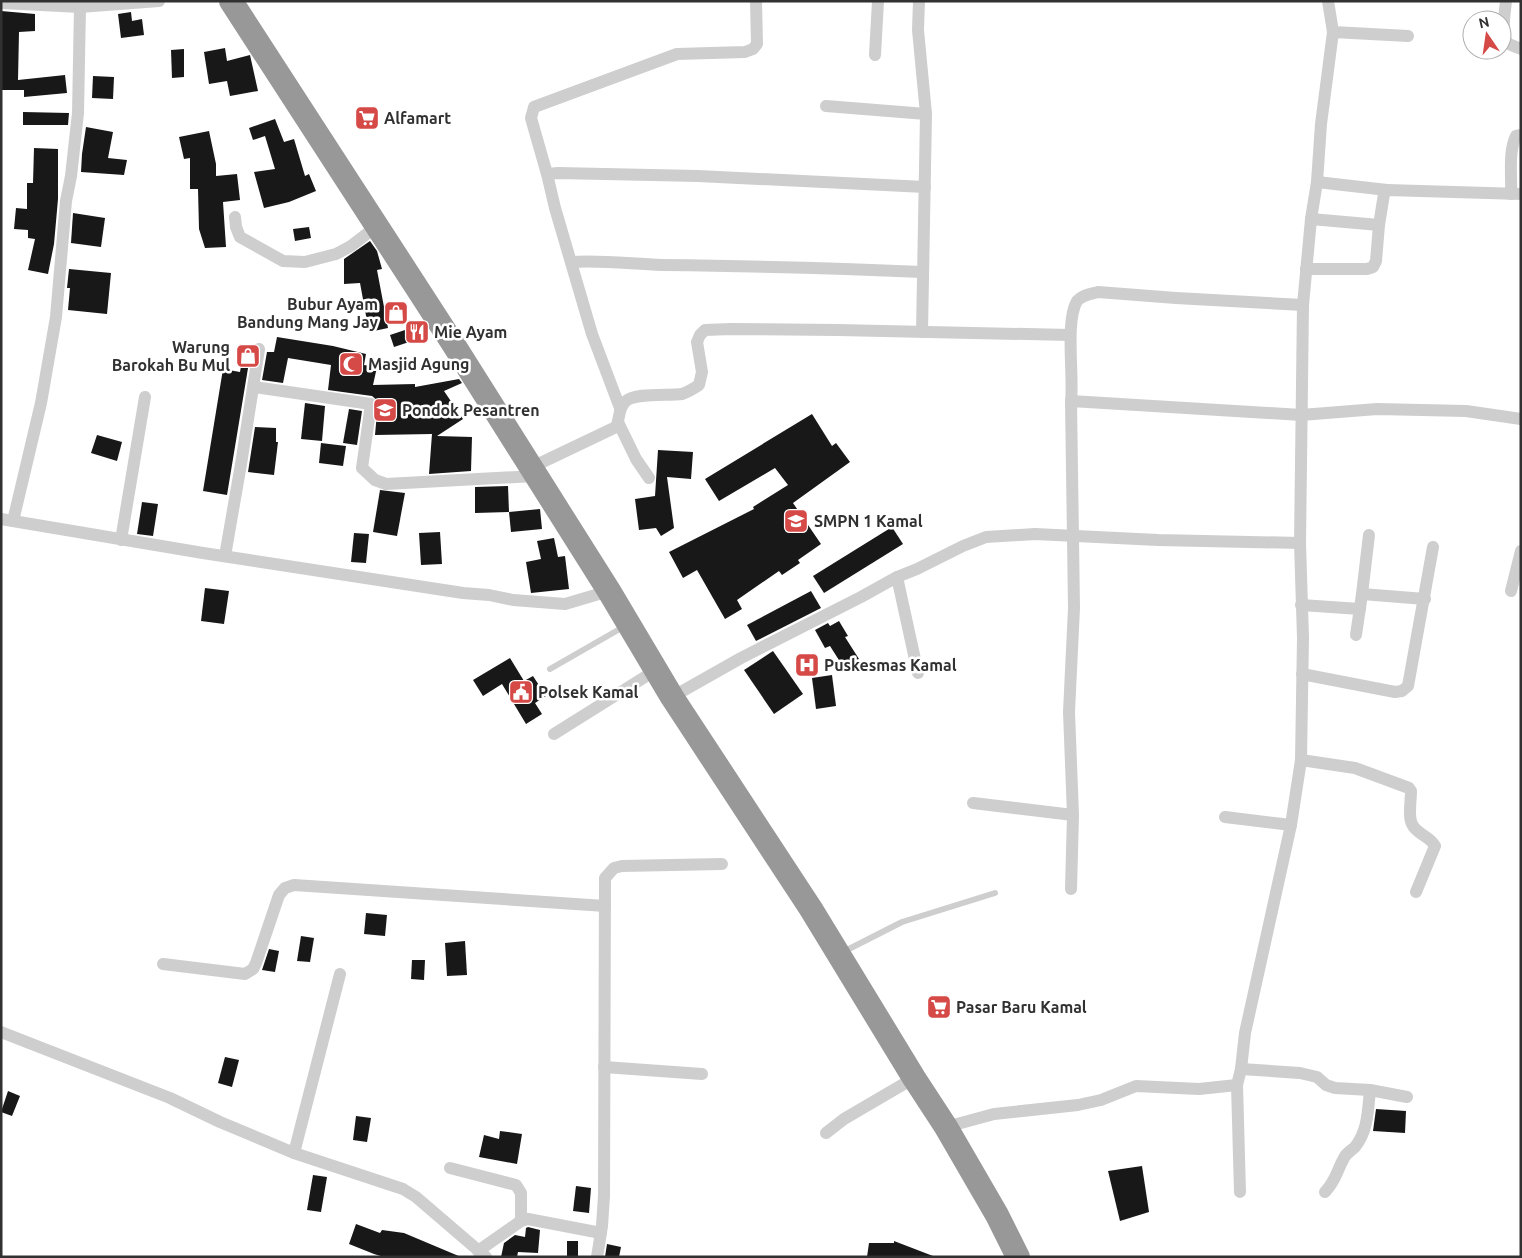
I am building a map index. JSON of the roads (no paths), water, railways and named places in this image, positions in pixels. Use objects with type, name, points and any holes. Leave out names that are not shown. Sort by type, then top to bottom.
[{"type":"highway","points":[[231,1],[340,172],[377,226],[609,591],[672,697],[811,909],[946,1127],[997,1215],[1018,1257]]},
{"type":"street","points":[[1,3],[80,7],[159,1]]},
{"type":"street","points":[[620,408],[592,334],[571,262],[531,118],[534,107],[677,54],[745,52],[753,49],[757,44],[756,1]]},
{"type":"street","points":[[875,55],[878,1]]},
{"type":"street","points":[[919,1],[918,30],[926,114],[922,332]]},
{"type":"street","points":[[1240,1192],[1237,1085],[1252,996],[1290,825],[1301,760],[1302,605],[1300,543],[1303,305],[1311,219],[1317,182],[1321,124],[1333,32],[1328,1]]},
{"type":"street","points":[[1506,1],[1503,33],[1508,44],[1521,49]]},
{"type":"street","points":[[80,7],[78,114],[72,176],[66,201],[56,317],[41,403],[7,520],[121,540],[513,600],[565,604],[609,591]]},
{"type":"street","points":[[1333,32],[1408,36]]},
{"type":"street","points":[[826,106],[926,114]]},
{"type":"street","points":[[1317,182],[1387,190],[1516,194],[1512,154],[1514,140],[1516,136],[1521,135]]},
{"type":"street","points":[[547,174],[698,176],[925,187]]},
{"type":"street","points":[[1306,269],[1368,269],[1373,267],[1376,262],[1378,226],[1384,194],[1387,190]]},
{"type":"street","points":[[235,217],[236,228],[240,237],[283,261],[298,262],[336,254],[351,246],[377,226]]},
{"type":"street","points":[[1311,219],[1378,226]]},
{"type":"street","points":[[571,262],[598,260],[641,264],[792,266],[922,272]]},
{"type":"street","points":[[1071,889],[1070,712],[1074,608],[1071,401],[1073,388],[1070,335],[1077,302],[1085,295],[1098,292],[1303,305]]},
{"type":"street","points":[[254,387],[371,404],[362,468],[375,480],[386,484],[533,472],[616,427],[620,408],[626,400],[641,396],[683,394],[699,385],[702,372],[697,342],[700,334],[705,330],[750,329],[1070,335]]},
{"type":"street","points":[[225,556],[259,349]]},
{"type":"street","points":[[121,540],[145,397]]},
{"type":"street","points":[[1071,401],[1301,415],[1377,409],[1466,411],[1521,419]]},
{"type":"street","points":[[618,422],[636,459],[649,478]]},
{"type":"street","points":[[672,697],[741,658],[897,577],[986,537],[1035,534],[1158,540],[1300,543]]},
{"type":"street","points":[[1356,635],[1369,535]]},
{"type":"street","points":[[1302,674],[1395,692],[1408,686],[1433,548]]},
{"type":"street","points":[[1511,591],[1521,551]]},
{"type":"street","points":[[897,577],[918,673]]},
{"type":"street","points":[[1362,594],[1424,599]]},
{"type":"street","points":[[1302,605],[1360,609]]},
{"type":"street","points":[[554,734],[656,670]]},
{"type":"street","points":[[1301,760],[1356,768],[1409,788],[1411,791],[1410,821],[1413,827],[1432,841],[1435,846],[1416,892]]},
{"type":"street","points":[[973,803],[1072,815]]},
{"type":"street","points":[[1225,817],[1290,825]]},
{"type":"street","points":[[597,1257],[604,1196],[605,878],[614,868],[622,866],[722,864]]},
{"type":"street","points":[[164,964],[246,974],[253,969],[256,963],[279,895],[285,888],[294,886],[605,906]]},
{"type":"street","points":[[294,1153],[340,974]]},
{"type":"street","points":[[1,1032],[170,1098],[220,1122],[294,1153],[403,1189],[416,1197],[482,1254],[521,1221],[528,1218],[600,1233]]},
{"type":"street","points":[[604,1067],[702,1074]]},
{"type":"street","points":[[1241,1069],[1300,1073],[1317,1077],[1326,1085],[1336,1088],[1370,1090],[1407,1097]]},
{"type":"street","points":[[826,1133],[844,1119],[914,1078]]},
{"type":"street","points":[[946,1127],[994,1114],[1086,1103],[1116,1095],[1136,1086],[1199,1089],[1237,1085]]},
{"type":"street","points":[[1325,1192],[1334,1182],[1345,1155],[1354,1147],[1363,1132],[1368,1113],[1370,1090]]},
{"type":"street","points":[[450,1168],[516,1185],[521,1193],[521,1221]]},
{"type":"lane","points":[[550,669],[628,624]]},
{"type":"lane","points":[[838,954],[902,922],[994,894]]},
{"type":"place","name":"Alfamart","points":[[367,118]]},
{"type":"place","name":"Bubur Ayam Bandung Mang Jay","points":[[396,313]]},
{"type":"place","name":"Mie Ayam","points":[[417,332]]},
{"type":"place","name":"Warung Barokah Bu Mul","points":[[248,356]]},
{"type":"place","name":"Masjid Agung","points":[[351,364]]},
{"type":"place","name":"Pondok Pesantren","points":[[385,410]]},
{"type":"place","name":"SMPN 1 Kamal","points":[[796,521]]},
{"type":"place","name":"Puskesmas Kamal","points":[[807,665]]},
{"type":"place","name":"Polsek Kamal","points":[[521,692]]},
{"type":"place","name":"Pasar Baru Kamal","points":[[939,1007]]}]
